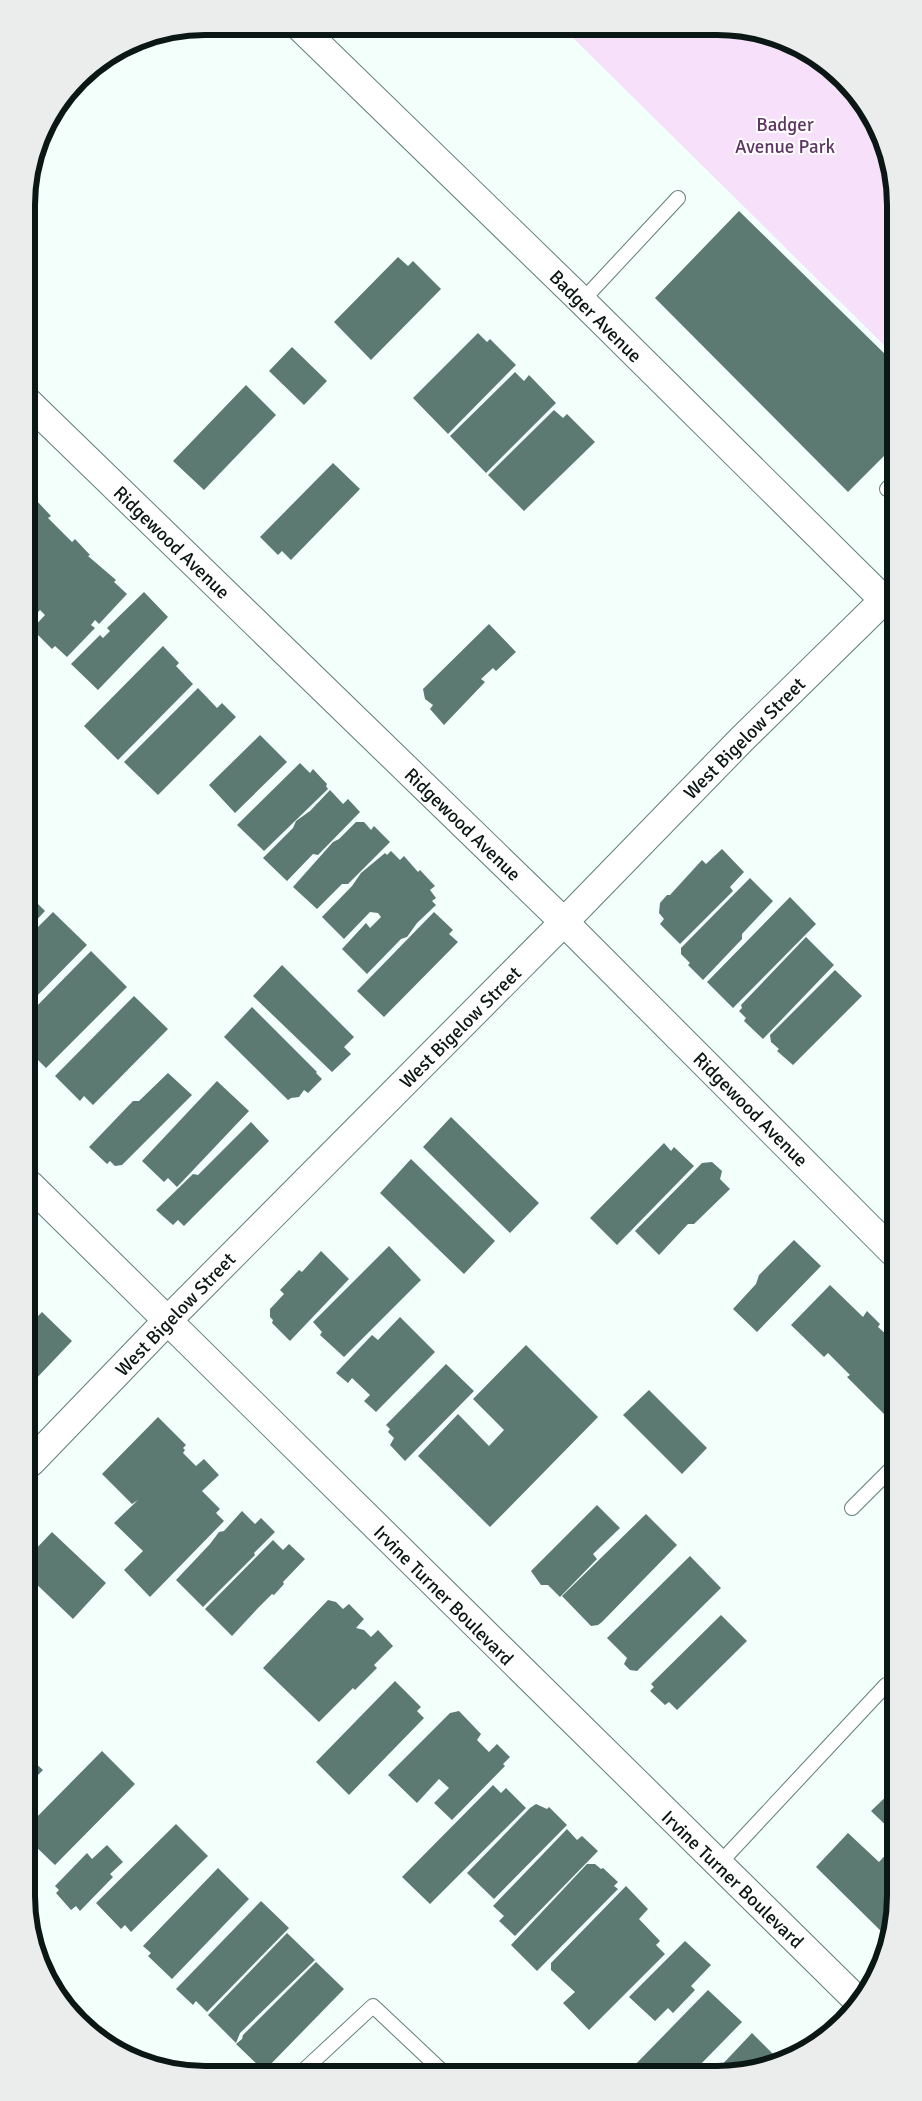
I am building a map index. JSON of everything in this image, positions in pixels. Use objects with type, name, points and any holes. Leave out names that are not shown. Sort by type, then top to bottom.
[{"type":"street","name":"Badger Avenue","points":[[308,35],[887,598]]},
{"type":"street","name":"Ridgewood Avenue","points":[[35,409],[564,922],[887,1246]]},
{"type":"street","name":"West Bigelow Street","points":[[35,1458],[167,1321],[564,922],[742,739],[887,602]]},
{"type":"street","name":"Irvine Turner Boulevard","points":[[35,1190],[718,1866],[854,1997]]},
{"type":"lane","points":[[582,301],[678,198]]},
{"type":"lane","points":[[852,1508],[887,1473]]},
{"type":"lane","points":[[718,1866],[886,1686]]},
{"type":"lane","points":[[309,2066],[373,2006],[436,2066]]},
{"type":"green space","name":"Badger Avenue Park","points":[[570,35],[739,36],[771,44],[792,53],[829,77],[852,102],[864,120],[874,140],[886,183],[887,348]]},
{"type":"building","points":[[739,211],[887,356],[887,453],[848,492],[655,298]]},
{"type":"building","points":[[398,257],[408,266],[413,261],[441,289],[371,360],[334,322]]},
{"type":"building","points":[[478,333],[487,342],[490,339],[516,365],[448,434],[413,398]]},
{"type":"building","points":[[292,347],[327,381],[304,405],[269,371]]},
{"type":"building","points":[[515,372],[524,381],[529,375],[556,403],[486,473],[450,436]]},
{"type":"building","points":[[246,385],[276,415],[204,490],[173,461]]},
{"type":"building","points":[[554,410],[563,418],[567,414],[595,442],[524,511],[488,475]]},
{"type":"building","points":[[333,463],[360,489],[291,560],[282,551],[278,555],[260,537]]},
{"type":"building","points":[[35,499],[51,516],[48,518],[72,542],[75,539],[90,555],[88,556],[116,580],[114,582],[127,594],[99,624],[95,620],[91,625],[95,628],[67,657],[55,646],[52,649],[35,632],[35,626],[45,615],[40,610],[35,615]]},
{"type":"building","points":[[144,592],[168,617],[98,690],[71,664],[100,635],[103,638],[110,631],[107,628]]},
{"type":"building","points":[[489,624],[516,652],[496,671],[493,668],[481,679],[485,682],[444,725],[430,709],[433,705],[425,699],[423,689]]},
{"type":"building","points":[[163,646],[179,663],[176,666],[193,684],[118,760],[84,726]]},
{"type":"building","points":[[198,688],[217,708],[222,703],[236,717],[158,795],[124,762]]},
{"type":"building","points":[[260,735],[287,762],[235,813],[209,785]]},
{"type":"building","points":[[300,763],[310,773],[313,769],[327,784],[328,789],[264,851],[237,825]]},
{"type":"building","points":[[330,790],[343,804],[348,799],[360,812],[318,855],[313,854],[287,881],[263,858],[293,828],[296,821],[310,811]]},
{"type":"building","points":[[356,822],[364,822],[371,830],[374,826],[390,842],[348,884],[342,884],[317,909],[293,887],[333,842],[339,839]]},
{"type":"building","points":[[722,849],[744,872],[730,887],[733,891],[680,944],[660,924],[664,919],[659,913],[660,903],[667,895],[670,895],[702,860],[706,864]]},
{"type":"building","points":[[391,851],[400,860],[404,856],[418,872],[420,870],[435,886],[430,890],[436,898],[432,901],[436,905],[417,923],[407,937],[401,939],[367,974],[342,949],[366,923],[370,928],[381,917],[378,913],[370,912],[344,939],[322,917],[352,886],[361,873],[385,853],[387,855]]},
{"type":"building","points":[[750,878],[773,901],[742,934],[742,939],[703,980],[688,965],[690,963],[681,954],[681,948]]},
{"type":"building","points":[[790,897],[816,924],[733,1008],[707,982]]},
{"type":"building","points":[[35,901],[45,911],[35,922]]},
{"type":"building","points":[[53,912],[87,945],[35,998],[35,930]]},
{"type":"building","points":[[434,912],[453,930],[449,934],[458,942],[384,1017],[357,991]]},
{"type":"building","points":[[806,937],[834,965],[763,1039],[744,1021],[746,1018],[739,1011],[742,1008],[741,1005]]},
{"type":"building","points":[[91,951],[127,987],[46,1068],[35,1057],[35,1008]]},
{"type":"building","points":[[282,965],[354,1037],[344,1047],[351,1054],[332,1072],[253,996]]},
{"type":"building","points":[[835,970],[862,996],[793,1065],[777,1051],[779,1049],[771,1042],[770,1035]]},
{"type":"building","points":[[134,996],[168,1029],[93,1105],[84,1096],[80,1101],[55,1076]]},
{"type":"building","points":[[252,1007],[322,1079],[308,1093],[304,1090],[299,1097],[288,1100],[224,1037]]},
{"type":"building","points":[[168,1073],[192,1095],[122,1165],[115,1166],[110,1161],[107,1164],[89,1147],[133,1101],[139,1101]]},
{"type":"building","points":[[217,1081],[249,1111],[177,1187],[168,1178],[164,1182],[142,1161]]},
{"type":"building","points":[[451,1117],[539,1203],[510,1233],[423,1147]]},
{"type":"building","points":[[251,1122],[269,1141],[184,1226],[178,1220],[173,1225],[156,1210],[193,1174],[198,1175]]},
{"type":"building","points":[[664,1143],[671,1151],[674,1147],[694,1166],[617,1245],[590,1218]]},
{"type":"building","points":[[411,1159],[495,1241],[464,1274],[380,1193]]},
{"type":"building","points":[[712,1162],[722,1171],[720,1179],[730,1189],[694,1224],[688,1224],[659,1255],[635,1231],[702,1163]]},
{"type":"building","points":[[794,1240],[821,1266],[757,1332],[733,1309],[756,1284],[759,1275]]},
{"type":"building","points":[[389,1246],[421,1280],[344,1357],[320,1335],[322,1332],[313,1322]]},
{"type":"building","points":[[321,1251],[349,1279],[290,1341],[272,1323],[270,1309],[284,1294],[280,1290],[299,1270],[302,1272]]},
{"type":"building","points":[[830,1285],[863,1317],[867,1311],[880,1324],[878,1327],[887,1335],[887,1417],[847,1377],[850,1375],[828,1353],[824,1357],[791,1325]]},
{"type":"building","points":[[42,1312],[72,1341],[35,1380],[35,1319]]},
{"type":"building","points":[[400,1317],[435,1352],[376,1412],[364,1401],[370,1395],[352,1378],[348,1383],[336,1373],[372,1335],[378,1340]]},
{"type":"building","points":[[526,1345],[598,1417],[490,1527],[418,1456],[458,1414],[489,1446],[504,1430],[473,1399]]},
{"type":"building","points":[[446,1364],[474,1391],[405,1461],[390,1445],[394,1438],[388,1432],[390,1429],[386,1425]]},
{"type":"building","points":[[649,1390],[707,1448],[682,1474],[623,1415]]},
{"type":"building","points":[[158,1417],[186,1445],[183,1448],[185,1450],[183,1453],[196,1466],[204,1459],[219,1475],[202,1491],[220,1509],[216,1513],[224,1521],[150,1597],[124,1570],[143,1551],[114,1523],[138,1500],[132,1504],[102,1474]]},
{"type":"building","points":[[597,1505],[620,1528],[593,1554],[597,1559],[560,1597],[548,1585],[541,1585],[531,1571]]},
{"type":"building","points":[[242,1511],[255,1524],[261,1518],[275,1532],[254,1553],[255,1555],[203,1607],[176,1580],[219,1532],[224,1531]]},
{"type":"building","points":[[646,1514],[677,1545],[602,1622],[591,1626],[562,1596]]},
{"type":"building","points":[[52,1532],[106,1583],[73,1619],[35,1583],[35,1550]]},
{"type":"building","points":[[273,1540],[283,1550],[289,1544],[305,1559],[283,1582],[284,1584],[274,1595],[272,1594],[232,1636],[205,1609]]},
{"type":"building","points":[[690,1556],[721,1588],[637,1671],[630,1670],[624,1664],[627,1658],[607,1638]]},
{"type":"building","points":[[328,1600],[336,1602],[343,1609],[349,1604],[364,1619],[356,1628],[364,1630],[371,1637],[378,1630],[393,1646],[374,1665],[377,1668],[355,1690],[353,1688],[319,1722],[263,1668]]},
{"type":"building","points":[[721,1615],[747,1641],[677,1710],[669,1702],[665,1705],[650,1691],[654,1687],[651,1684]]},
{"type":"building","points":[[395,1681],[421,1707],[417,1711],[424,1718],[349,1795],[316,1762]]},
{"type":"building","points":[[459,1711],[481,1734],[477,1740],[489,1752],[497,1744],[510,1757],[503,1764],[505,1766],[452,1820],[434,1803],[449,1788],[439,1779],[417,1803],[388,1775],[450,1713]]},
{"type":"building","points":[[102,1751],[135,1784],[55,1865],[35,1846],[35,1819]]},
{"type":"building","points":[[35,1763],[43,1770],[35,1778]]},
{"type":"building","points":[[493,1785],[501,1793],[506,1788],[526,1808],[430,1904],[402,1877]]},
{"type":"building","points":[[887,1796],[887,1826],[871,1811]]},
{"type":"building","points":[[536,1804],[547,1809],[549,1807],[567,1825],[494,1899],[467,1873]]},
{"type":"building","points":[[176,1824],[208,1856],[131,1932],[125,1925],[121,1929],[96,1903]]},
{"type":"building","points":[[567,1829],[577,1840],[582,1836],[598,1851],[515,1936],[499,1921],[504,1916],[493,1906]]},
{"type":"building","points":[[848,1833],[879,1862],[887,1854],[887,1907],[883,1933],[816,1867]]},
{"type":"building","points":[[107,1845],[123,1862],[110,1874],[113,1877],[80,1911],[76,1906],[71,1910],[56,1893],[59,1890],[55,1886],[87,1853],[92,1859]]},
{"type":"building","points":[[587,1864],[595,1864],[601,1869],[603,1868],[618,1882],[614,1886],[618,1889],[537,1971],[511,1945]]},
{"type":"building","points":[[218,1868],[249,1899],[172,1979],[148,1956],[151,1953],[143,1946]]},
{"type":"building","points":[[626,1886],[648,1909],[639,1919],[660,1941],[656,1945],[665,1954],[589,2030],[563,2003],[575,1992],[551,1970],[551,1963]]},
{"type":"building","points":[[261,1901],[289,1928],[207,2012],[196,2001],[193,2005],[176,1989]]},
{"type":"building","points":[[287,1933],[315,1960],[240,2033],[236,2043],[208,2015]]},
{"type":"building","points":[[685,1941],[711,1965],[691,1986],[695,1990],[673,2013],[668,2008],[655,2021],[629,1997]]},
{"type":"building","points":[[316,1962],[344,1989],[269,2066],[259,2066],[236,2044],[242,2039],[243,2035]]},
{"type":"building","points":[[708,1990],[742,2022],[699,2066],[634,2066]]},
{"type":"building","points":[[752,2033],[774,2056],[739,2065],[721,2066]]}]
